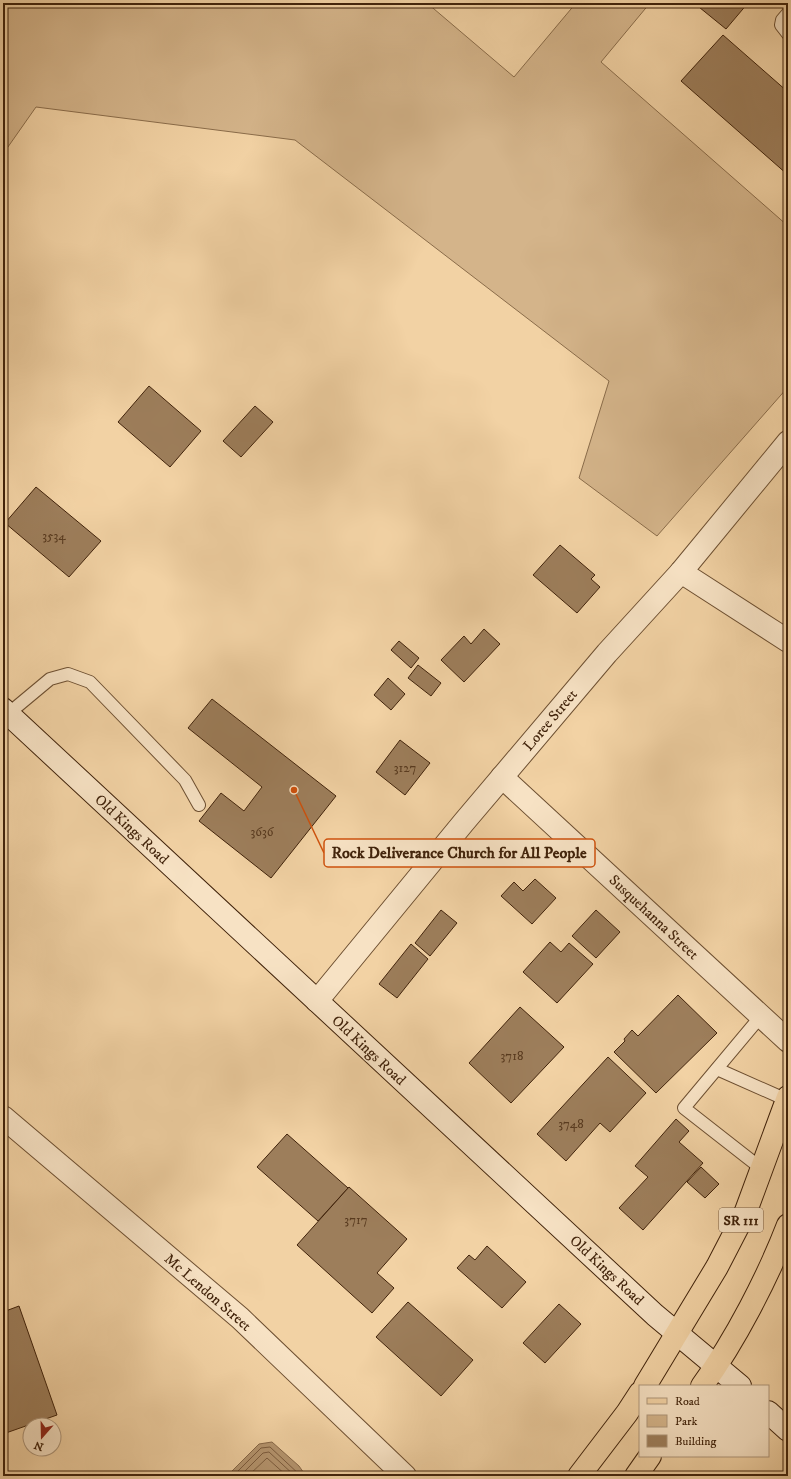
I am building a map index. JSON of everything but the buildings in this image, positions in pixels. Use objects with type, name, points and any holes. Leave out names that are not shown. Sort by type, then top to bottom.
[{"type":"main road","name":"SR 111","points":[[646,1385],[717,1267],[746,1211],[788,1099]]},
{"type":"main road","name":"SR 111","points":[[703,1385],[716,1366],[755,1297],[788,1225]]},
{"type":"main road","points":[[579,1476],[627,1413],[639,1395]]},
{"type":"main road","points":[[636,1476],[649,1457]]},
{"type":"street","name":"Loree Street","points":[[317,1001],[502,777],[607,653],[681,572],[788,442]]},
{"type":"street","points":[[681,572],[788,641]]},
{"type":"street","name":"Old Kings Road","points":[[6,711],[649,1309],[739,1385]]},
{"type":"street","name":"Susquehanna Street","points":[[502,777],[788,1041]]},
{"type":"street","name":"Mc Lendon Street","points":[[3,1117],[240,1318],[405,1476]]},
{"type":"street","points":[[769,1413],[788,1430]]},
{"type":"lane","points":[[788,13],[782,20],[781,25],[788,34]]},
{"type":"lane","points":[[6,711],[50,679],[68,674],[90,682],[185,780],[199,804]]},
{"type":"lane","points":[[761,1016],[684,1108],[762,1169]]},
{"type":"lane","points":[[717,1069],[788,1099]]},
{"type":"green space","points":[[3,3],[427,3],[514,77],[576,3],[650,3],[601,62],[788,226],[788,387],[657,536],[579,478],[609,381],[295,140],[36,107],[3,154]]},
{"type":"water","points":[[272,1442],[299,1466],[306,1476],[227,1476],[259,1444]]},
{"type":"place","name":"Rock Deliverance Church for All People","points":[[294,790]]}]
